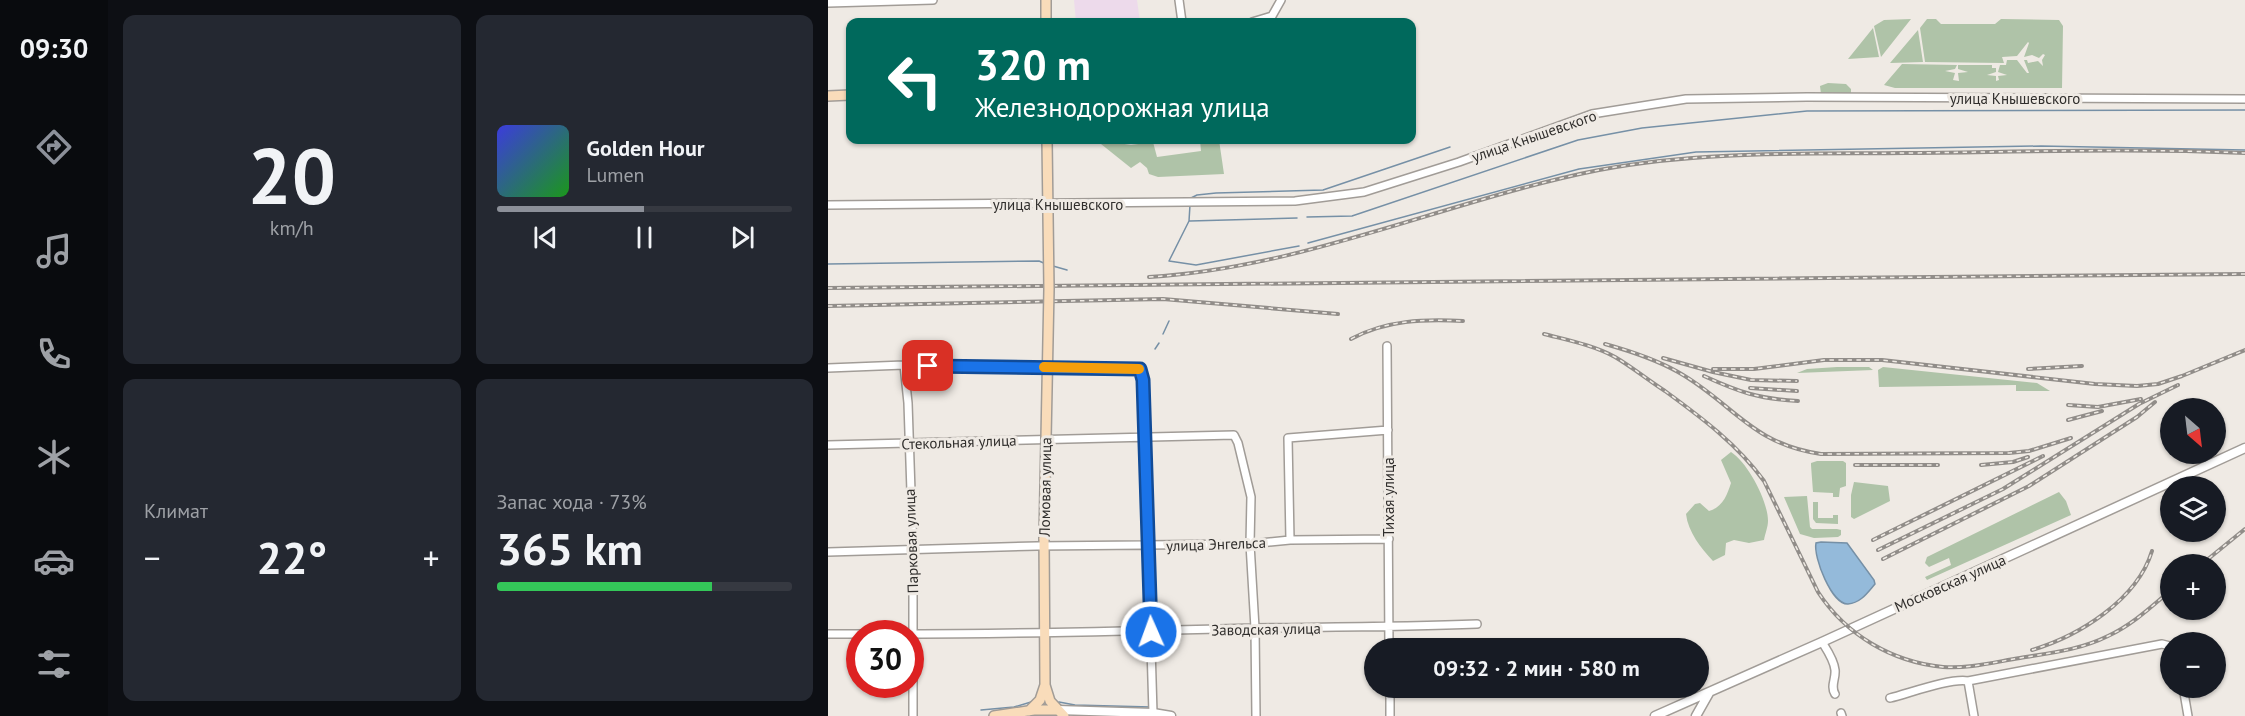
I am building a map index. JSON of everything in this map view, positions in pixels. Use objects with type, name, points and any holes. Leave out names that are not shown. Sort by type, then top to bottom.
[{"type":"main road","points":[[1046,0],[1046,18]]},
{"type":"main road","points":[[828,96],[846,96]]},
{"type":"main road","name":"Ломовая улица","points":[[1045,686],[1044,542],[1049,289],[1047,144]]},
{"type":"main road","points":[[1045,686],[1048,698],[1061,713]]},
{"type":"main road","points":[[1027,713],[1040,700],[1045,686]]},
{"type":"main road","points":[[994,716],[1061,713]]},
{"type":"street","points":[[828,3],[933,0]]},
{"type":"street","points":[[1179,0],[1181,18]]},
{"type":"street","points":[[1265,18],[1272,16],[1281,0]]},
{"type":"street","name":"улица Кнышевского","points":[[828,205],[1295,201],[1364,192],[1459,162],[1592,114],[1686,99],[1807,97],[2245,99]]},
{"type":"street","name":"Тихая улица","points":[[1387,346],[1389,638]]},
{"type":"street","points":[[828,368],[904,365],[1140,369],[1143,380],[1154,713]]},
{"type":"street","name":"Парковая улица","points":[[904,365],[908,403],[913,551],[912,620]]},
{"type":"street","points":[[1290,540],[1288,438],[1388,430]]},
{"type":"street","name":"Стекольная улица","points":[[828,445],[1234,435],[1251,497],[1250,544]]},
{"type":"street","name":"Московская улица","points":[[1659,714],[1822,642],[2245,448]]},
{"type":"street","name":"улица Энгельса","points":[[828,552],[913,551],[1044,542],[1149,546],[1250,544],[1290,540],[1389,539]]},
{"type":"street","points":[[1250,544],[1255,628],[1256,716]]},
{"type":"street","name":"Заводская улица","points":[[924,634],[1389,628],[1477,624]]},
{"type":"street","points":[[828,634],[846,634]]},
{"type":"street","points":[[1822,642],[1836,672],[1832,688],[1835,694]]},
{"type":"street","points":[[1890,698],[1942,685],[1950,680],[1968,681],[2160,644]]},
{"type":"street","points":[[1968,681],[1974,716]]},
{"type":"street","points":[[1697,713],[1710,691]]},
{"type":"street","name":"Парковая улица","points":[[913,698],[913,716]]},
{"type":"street","points":[[1390,698],[1390,716]]},
{"type":"street","points":[[2185,698],[2188,716]]},
{"type":"street","points":[[1690,700],[1698,707],[1697,713]]},
{"type":"street","points":[[1102,716],[1115,712]]},
{"type":"street","points":[[1061,713],[1154,713],[1171,716]]},
{"type":"street","points":[[1659,714],[1677,716]]},
{"type":"shaded area","points":[[1074,0],[1137,0],[1139,18],[1076,18]]},
{"type":"green space","points":[[1911,19],[1881,57],[1874,26],[1884,20]]},
{"type":"green space","points":[[1927,19],[1936,19],[1941,24],[1995,24],[2001,19],[2059,20],[2063,26],[2062,88],[1895,88],[1884,85],[1902,64],[1957,65],[1955,69],[1945,71],[1955,73],[1953,80],[1959,81],[1958,73],[1968,72],[1958,69],[1958,65],[1992,65],[1992,68],[1996,68],[1996,72],[1987,75],[1996,76],[1996,81],[1999,80],[1998,76],[2007,75],[1998,72],[2000,65],[2006,65],[2007,60],[2017,60],[2027,73],[2029,73],[2024,60],[2028,63],[2038,61],[2043,66],[2042,60],[2045,55],[2043,54],[2039,58],[2032,55],[2024,57],[2028,42],[2017,56],[2002,57],[2004,63],[1925,62],[1920,28]]},
{"type":"green space","points":[[1873,28],[1879,57],[1848,59]]},
{"type":"green space","points":[[1918,30],[1923,62],[1890,63]]},
{"type":"green space","points":[[1828,83],[1846,84],[1851,89],[1851,94],[1821,94],[1820,86]]},
{"type":"green space","points":[[1101,144],[1154,144],[1157,157],[1201,151],[1200,144],[1220,144],[1224,174],[1158,177],[1149,174],[1147,168],[1140,162],[1131,168]]},
{"type":"green space","points":[[1869,367],[1873,370],[1797,373],[1807,369]]},
{"type":"green space","points":[[1883,367],[2037,383],[2050,391],[2016,391],[2016,385],[1879,387],[1878,370]]},
{"type":"green space","points":[[1731,452],[1750,473],[1761,493],[1765,503],[1768,526],[1764,540],[1749,543],[1734,540],[1726,543],[1725,555],[1713,561],[1692,533],[1686,514],[1695,504],[1700,503],[1709,511],[1718,507],[1724,500],[1731,483],[1721,460]]},
{"type":"green space","points":[[1817,461],[1846,463],[1846,486],[1840,488],[1839,497],[1833,497],[1833,493],[1813,492],[1811,463]]},
{"type":"green space","points":[[1854,482],[1888,486],[1890,501],[1854,519],[1851,517],[1851,495]]},
{"type":"green space","points":[[2059,492],[2066,501],[2071,515],[1927,580],[1925,577],[1951,565],[1949,558],[1929,567],[1925,563],[1927,557]]},
{"type":"green space","points":[[1807,496],[1810,527],[1841,530],[1841,535],[1814,538],[1800,534],[1784,497]]},
{"type":"green space","points":[[1813,502],[1818,502],[1818,518],[1833,518],[1833,515],[1838,515],[1838,524],[1816,523],[1813,519]]},
{"type":"water","points":[[1816,543],[1847,543],[1874,580],[1875,584],[1867,594],[1848,604],[1836,597],[1817,559]]},
{"type":"waterway","points":[[1307,217],[1352,216],[1578,140],[1642,128],[1807,111],[2245,110]]},
{"type":"waterway","points":[[1308,243],[1579,169],[1696,152],[2041,146],[2245,150]]},
{"type":"waterway","points":[[1191,201],[1191,198],[1197,195],[1216,193],[1323,190],[1450,147]]},
{"type":"waterway","points":[[1190,205],[1189,221],[1169,261],[1196,265],[1299,246]]},
{"type":"waterway","points":[[1190,221],[1297,218]]},
{"type":"waterway","points":[[828,264],[1039,261],[1046,264]]},
{"type":"waterway","points":[[1053,266],[1067,270]]},
{"type":"waterway","points":[[1163,334],[1169,321]]},
{"type":"waterway","points":[[1155,349],[1159,343]]},
{"type":"waterway","points":[[981,710],[1014,707],[1031,702]]},
{"type":"waterway","points":[[1059,702],[1075,705],[1151,707]]},
{"type":"railway","points":[[1149,277],[1207,271],[1263,261],[1320,247],[1543,183],[1599,170],[1675,159],[1790,154],[2118,151],[2245,153]]},
{"type":"railway","points":[[828,288],[2245,274]]},
{"type":"railway","points":[[828,306],[1163,299],[1338,314]]},
{"type":"railway","points":[[1351,339],[1392,324],[1434,320],[1463,321]]},
{"type":"railway","points":[[1544,334],[1589,346],[1615,357],[1679,401],[1731,443],[1764,481],[1818,592],[1829,607],[1856,633],[1888,652],[1924,664],[1962,667],[2065,650],[2087,645],[2117,632],[2160,599]]},
{"type":"railway","points":[[1605,344],[1642,356],[1678,372],[1714,396],[1759,432],[1797,449],[1821,454],[2009,453],[2029,451],[2071,438]]},
{"type":"railway","points":[[1713,369],[1754,369],[1824,360],[1882,360],[2095,384],[2137,386],[2158,384],[2245,350]]},
{"type":"railway","points":[[1663,358],[1751,380],[1797,381]]},
{"type":"railway","points":[[2028,369],[2082,366]]},
{"type":"railway","points":[[1704,376],[1750,394],[1798,401]]},
{"type":"railway","points":[[1878,550],[2003,489],[2139,404],[2178,385]]},
{"type":"railway","points":[[1750,388],[1797,391]]},
{"type":"railway","points":[[2068,405],[2098,407],[2141,399]]},
{"type":"railway","points":[[1883,559],[2029,486],[2137,417],[2155,402]]},
{"type":"railway","points":[[2068,420],[2102,411]]},
{"type":"railway","points":[[1873,540],[2043,456]]},
{"type":"railway","points":[[1981,465],[2013,462],[2028,457]]},
{"type":"railway","points":[[1855,465],[1938,465]]},
{"type":"railway","points":[[2214,554],[2245,529]]},
{"type":"railway","points":[[2032,650],[2068,636],[2104,614],[2134,585],[2152,551]]},
{"type":"slow traffic","points":[[1044,367],[1139,369]]},
{"type":"route","points":[[928,366],[1140,369],[1143,380],[1151,632]]}]
